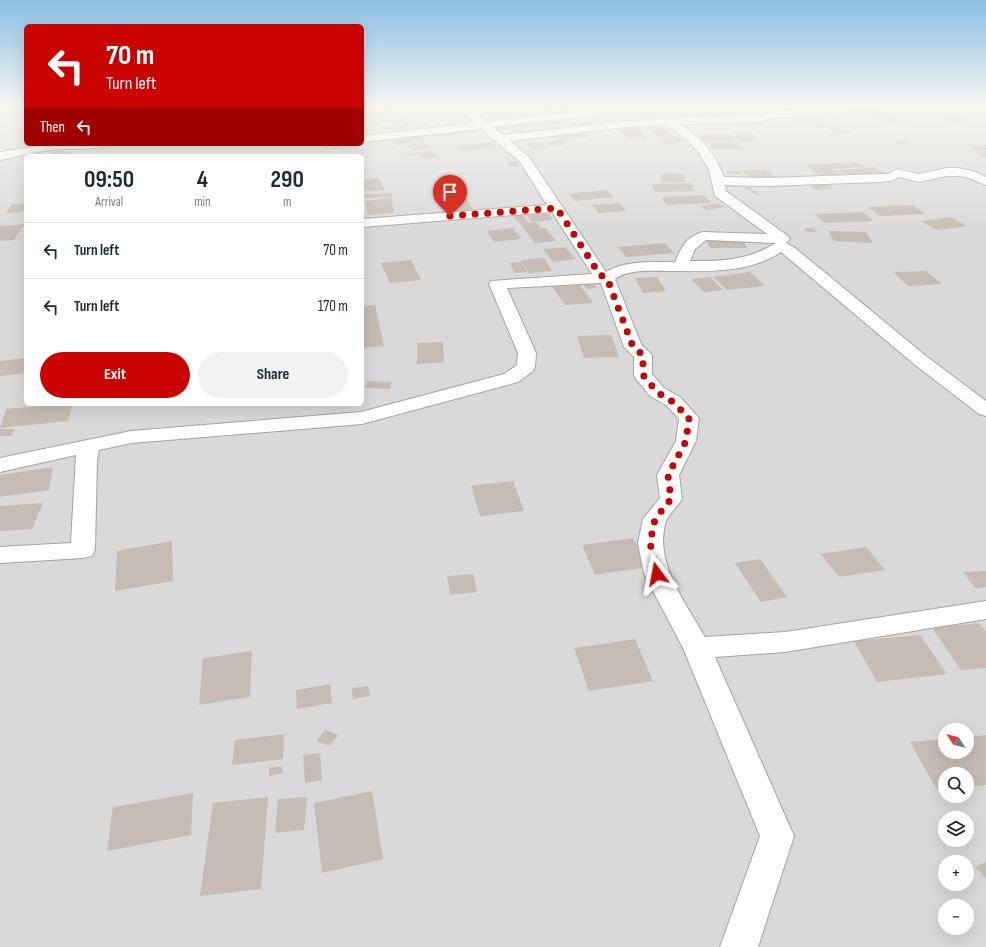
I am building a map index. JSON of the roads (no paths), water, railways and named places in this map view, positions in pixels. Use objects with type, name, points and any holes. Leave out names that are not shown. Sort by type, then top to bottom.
[{"type":"street","points":[[0,156],[48,148]]},
{"type":"street","points":[[510,148],[525,160],[600,275],[607,278],[633,347],[643,355],[643,375],[657,392],[673,402],[689,418],[686,441],[668,475],[671,499],[655,519],[650,543],[657,574],[698,648],[777,836],[739,947]]},
{"type":"street","points":[[681,266],[688,247],[702,236],[783,238],[720,193],[719,181],[714,164],[702,148]]},
{"type":"street","points":[[719,181],[768,182],[880,178],[891,177],[897,173],[919,178],[946,172],[969,174],[986,181]]},
{"type":"street","points":[[364,223],[557,208]]},
{"type":"street","points":[[0,465],[131,437],[362,418],[511,378],[526,367],[527,353],[497,284],[607,278],[613,272],[639,268],[731,265],[770,255],[781,246],[790,251],[920,360],[986,410]]},
{"type":"street","points":[[0,555],[83,550],[86,460],[89,446]]},
{"type":"street","points":[[698,648],[784,642],[986,610]]}]
